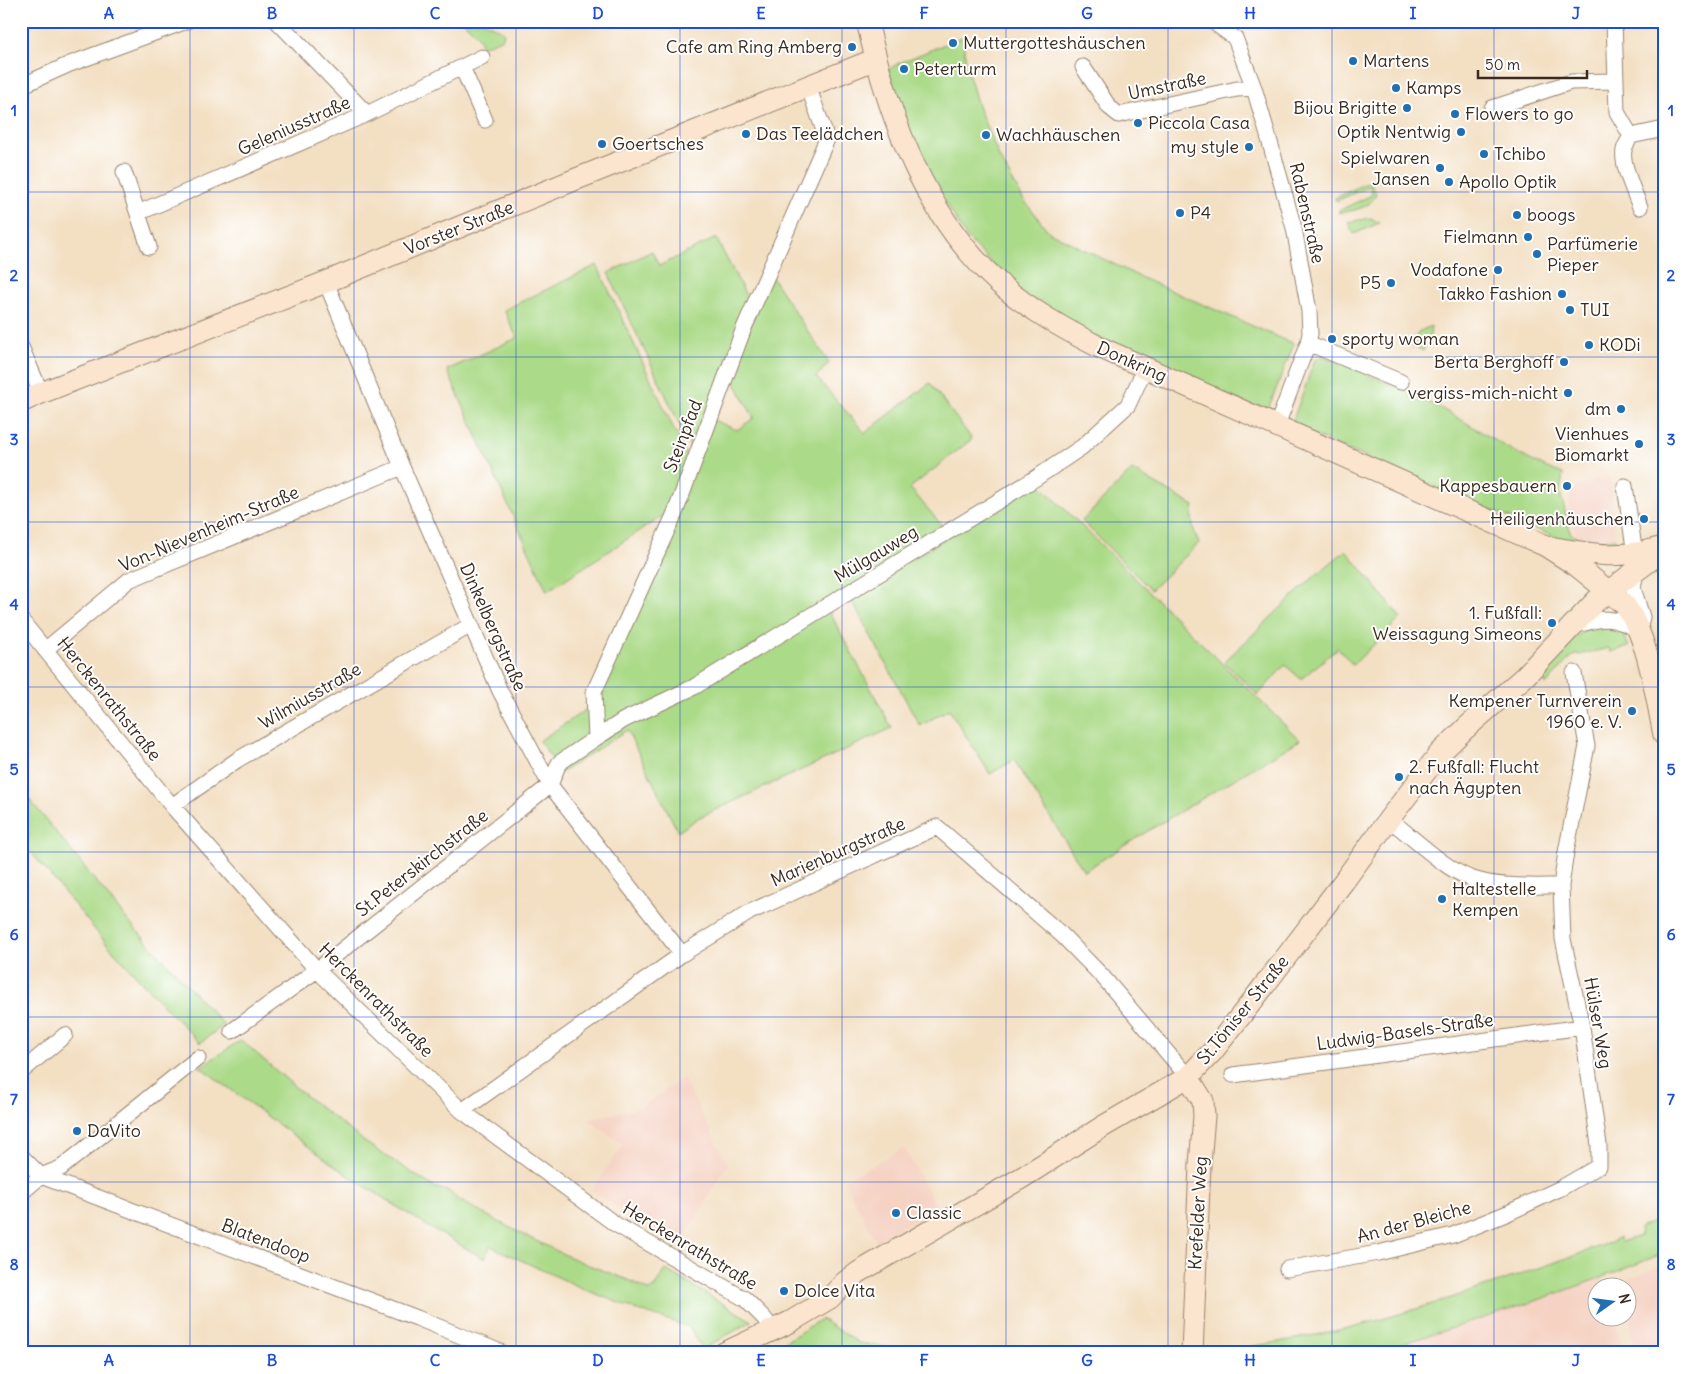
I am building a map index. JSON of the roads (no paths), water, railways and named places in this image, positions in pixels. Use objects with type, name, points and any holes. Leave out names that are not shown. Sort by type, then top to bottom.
[{"type":"main road","name":"Donkring","points":[[867,21],[876,59],[895,120],[918,173],[949,226],[973,257],[999,282],[1033,310],[1075,335],[1546,546],[1577,566],[1624,604],[1639,632],[1664,735]]},
{"type":"main road","name":"Vorster Straße","points":[[21,402],[326,282],[876,59]]},
{"type":"main road","name":"Donkring","points":[[1546,546],[1599,555],[1622,556],[1635,552]]},
{"type":"main road","points":[[1608,592],[1635,552],[1664,547]]},
{"type":"main road","name":"St.Töniser Straße","points":[[724,1353],[772,1330],[830,1298],[845,1282],[859,1272],[1188,1076],[1212,1052],[1254,999],[1440,752],[1524,677],[1587,610],[1608,592]]},
{"type":"main road","name":"Krefelder Weg","points":[[1188,1076],[1203,1101],[1204,1116],[1200,1164],[1192,1353]]},
{"type":"street","points":[[21,86],[70,64],[187,21]]},
{"type":"street","points":[[277,21],[367,114]]},
{"type":"street","name":"Rabenstraße","points":[[1212,21],[1235,38],[1254,88],[1294,228],[1309,311],[1310,328],[1308,343],[1277,425]]},
{"type":"street","points":[[1614,21],[1617,112],[1631,136]]},
{"type":"street","name":"Geleniusstraße","points":[[138,213],[367,114],[482,57]]},
{"type":"street","name":"Umstraße","points":[[1083,66],[1108,107],[1120,115],[1237,89],[1254,88]]},
{"type":"street","points":[[462,67],[485,120]]},
{"type":"street","points":[[1492,108],[1571,82],[1616,80]]},
{"type":"street","name":"Steinpfad","points":[[596,738],[594,692],[675,513],[744,328],[828,139],[808,86]]},
{"type":"street","points":[[1631,136],[1664,129]]},
{"type":"street","points":[[1631,136],[1624,150],[1624,158],[1640,207]]},
{"type":"street","points":[[124,172],[149,247]]},
{"type":"street","name":"Dinkelbergstraße","points":[[326,282],[402,467],[500,691],[550,785],[682,954]]},
{"type":"street","points":[[1308,343],[1402,382]]},
{"type":"street","points":[[21,347],[41,393]]},
{"type":"street","name":"Mülgauweg","points":[[596,738],[624,720],[694,687],[1036,478],[1082,447],[1128,405],[1146,368]]},
{"type":"street","name":"Von-Nievenheim-Straße","points":[[44,650],[129,580],[402,467]]},
{"type":"street","points":[[1573,626],[1601,619],[1614,619],[1627,624],[1639,632],[1642,617],[1633,588],[1635,552],[1625,486]]},
{"type":"street","name":"Herckenrathstraße","points":[[21,620],[172,806],[317,970],[462,1111],[615,1224],[745,1299],[764,1318],[772,1330]]},
{"type":"street","name":"Wilmiusstraße","points":[[172,806],[237,760],[470,625]]},
{"type":"street","name":"Hülser Weg","points":[[1574,673],[1587,746],[1566,852],[1562,886],[1563,939],[1582,1027],[1599,1145],[1599,1166]]},
{"type":"street","points":[[550,785],[559,763],[596,738]]},
{"type":"street","name":"St.Peterskirchstraße","points":[[232,1031],[317,970],[550,785]]},
{"type":"street","points":[[1388,819],[1448,865],[1469,877],[1496,884],[1562,886]]},
{"type":"street","name":"Marienburgstraße","points":[[462,1111],[682,954],[750,912],[937,827],[1062,935],[1102,977],[1188,1076]]},
{"type":"street","name":"Ludwig-Basels-Straße","points":[[1233,1075],[1582,1027]]},
{"type":"street","points":[[21,1072],[65,1035]]},
{"type":"street","points":[[21,1193],[41,1176],[61,1168],[198,1058]]},
{"type":"street","name":"Blatendoop","points":[[21,1156],[41,1176],[417,1318],[503,1353]]},
{"type":"street","name":"An der Bleiche","points":[[1287,1270],[1378,1253],[1453,1235],[1508,1214],[1561,1188],[1599,1166]]},
{"type":"place","name":"Muttergotteshäuschen","points":[[953,43]]},
{"type":"place","name":"Cafe am Ring Amberg","points":[[852,47]]},
{"type":"place","name":"Martens","points":[[1353,61]]},
{"type":"place","name":"Peterturm","points":[[904,69]]},
{"type":"place","name":"Kamps","points":[[1396,88]]},
{"type":"place","name":"Bijou Brigitte","points":[[1407,108]]},
{"type":"place","name":"Flowers to go","points":[[1455,114]]},
{"type":"place","name":"Piccola Casa","points":[[1138,123]]},
{"type":"place","name":"Optik Nentwig","points":[[1461,132]]},
{"type":"place","name":"Das Teelädchen","points":[[746,134]]},
{"type":"place","name":"Wachhäuschen","points":[[986,135]]},
{"type":"place","name":"Goertsches","points":[[602,144]]},
{"type":"place","name":"my style","points":[[1249,147]]},
{"type":"place","name":"Tchibo","points":[[1484,154]]},
{"type":"place","name":"Spielwaren Jansen","points":[[1440,168]]},
{"type":"place","name":"Apollo Optik","points":[[1449,182]]},
{"type":"place","name":"P4","points":[[1180,213]]},
{"type":"place","name":"boogs","points":[[1517,215]]},
{"type":"place","name":"Fielmann","points":[[1528,237]]},
{"type":"place","name":"Parfümerie Pieper","points":[[1537,254]]},
{"type":"place","name":"Vodafone","points":[[1498,270]]},
{"type":"place","name":"P5","points":[[1391,283]]},
{"type":"place","name":"Takko Fashion","points":[[1562,294]]},
{"type":"place","name":"TUI","points":[[1570,310]]},
{"type":"place","name":"sporty woman","points":[[1332,339]]},
{"type":"place","name":"KODi","points":[[1589,345]]},
{"type":"place","name":"Berta Berghoff","points":[[1564,362]]},
{"type":"place","name":"vergiss-mich-nicht","points":[[1568,393]]},
{"type":"place","name":"dm","points":[[1621,409]]},
{"type":"place","name":"Vienhues Biomarkt","points":[[1639,444]]},
{"type":"place","name":"Kappesbauern","points":[[1567,486]]},
{"type":"place","name":"Heiligenhäuschen","points":[[1644,519]]},
{"type":"place","name":"1. Fußfall: Weissagung Simeons","points":[[1552,623]]},
{"type":"place","name":"Kempener Turnverein 1960 e. V.","points":[[1632,711]]},
{"type":"place","name":"2. Fußfall: Flucht nach Ägypten","points":[[1399,777]]},
{"type":"place","name":"Haltestelle Kempen","points":[[1442,899]]},
{"type":"place","name":"DaVito","points":[[77,1131]]},
{"type":"place","name":"Classic","points":[[896,1213]]},
{"type":"place","name":"Dolce Vita","points":[[784,1291]]}]
